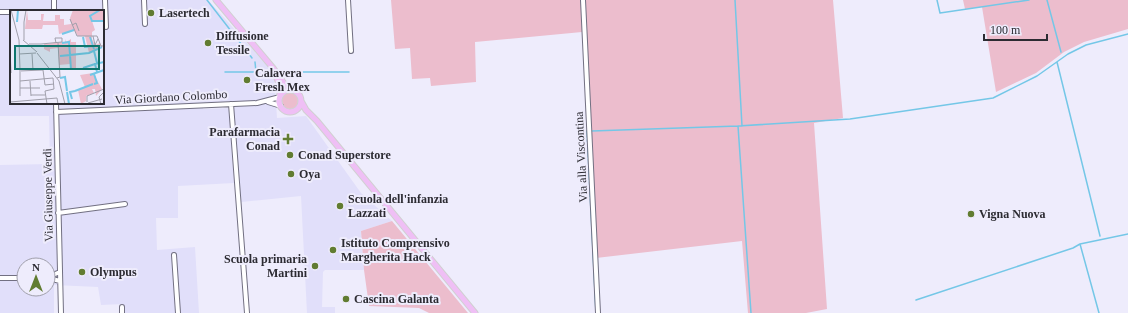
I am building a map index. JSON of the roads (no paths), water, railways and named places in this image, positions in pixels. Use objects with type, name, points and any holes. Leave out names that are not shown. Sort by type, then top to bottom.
[{"type":"main road","points":[[216,0],[273,68],[285,85],[300,95],[301,102],[306,110],[317,121],[476,313]]},
{"type":"main road","points":[[273,68],[280,86],[281,106],[287,111],[303,112],[317,121]]},
{"type":"main road","points":[[280,96],[286,91],[293,90]]},
{"type":"main road","points":[[294,111],[299,108],[301,102]]},
{"type":"street","points":[[105,0],[106,27]]},
{"type":"street","points":[[144,0],[145,24]]},
{"type":"street","points":[[348,0],[351,51]]},
{"type":"street","name":"Via alla Viscontina","points":[[583,0],[598,313]]},
{"type":"street","name":"Via Giordano Colombo","points":[[56,112],[262,102],[280,96]]},
{"type":"street","name":"Via Giordano Colombo","points":[[262,102],[281,106]]},
{"type":"street","name":"Via Giuseppe Verdi","points":[[56,104],[61,312]]},
{"type":"street","points":[[231,104],[247,313]]},
{"type":"street","points":[[58,213],[125,204]]},
{"type":"street","points":[[174,255],[178,313]]},
{"type":"street","points":[[56,274],[60,272]]},
{"type":"street","points":[[0,278],[16,278]]},
{"type":"street","points":[[56,280],[60,281]]},
{"type":"street","points":[[122,307],[122,313]]},
{"type":"waterway","points":[[207,0],[245,49]]},
{"type":"waterway","points":[[735,0],[742,126]]},
{"type":"waterway","points":[[937,0],[940,13],[1029,0]]},
{"type":"waterway","points":[[1047,0],[1061,52]]},
{"type":"waterway","points":[[751,313],[738,126],[850,119],[993,98],[1037,76],[1068,54],[1086,45],[1128,34]]},
{"type":"waterway","points":[[249,54],[252,58]]},
{"type":"waterway","points":[[225,72],[256,72],[255,62]]},
{"type":"waterway","points":[[1057,62],[1100,236]]},
{"type":"waterway","points":[[283,72],[349,72]]},
{"type":"waterway","points":[[592,131],[738,126]]},
{"type":"waterway","points":[[587,131],[596,313]]},
{"type":"waterway","points":[[1099,313],[1080,244],[1128,234]]},
{"type":"waterway","points":[[916,300],[1073,248],[1080,244]]},
{"type":"place","name":"Lasertech","points":[[151,13]]},
{"type":"place","name":"Diffusione Tessile","points":[[208,43]]},
{"type":"place","name":"Calavera Fresh Mex","points":[[247,80]]},
{"type":"place","name":"Parafarmacia Conad","points":[[288,139]]},
{"type":"place","name":"Conad Superstore","points":[[290,155]]},
{"type":"place","name":"Oya","points":[[291,174]]},
{"type":"place","name":"Scuola dell'infanzia Lazzati","points":[[340,206]]},
{"type":"place","name":"Vigna Nuova","points":[[971,214]]},
{"type":"place","name":"Istituto Comprensivo Margherita Hack","points":[[333,250]]},
{"type":"place","name":"Scuola primaria Martini","points":[[315,266]]},
{"type":"place","name":"Olympus","points":[[82,272]]},
{"type":"place","name":"Cascina Galanta","points":[[346,299]]}]
